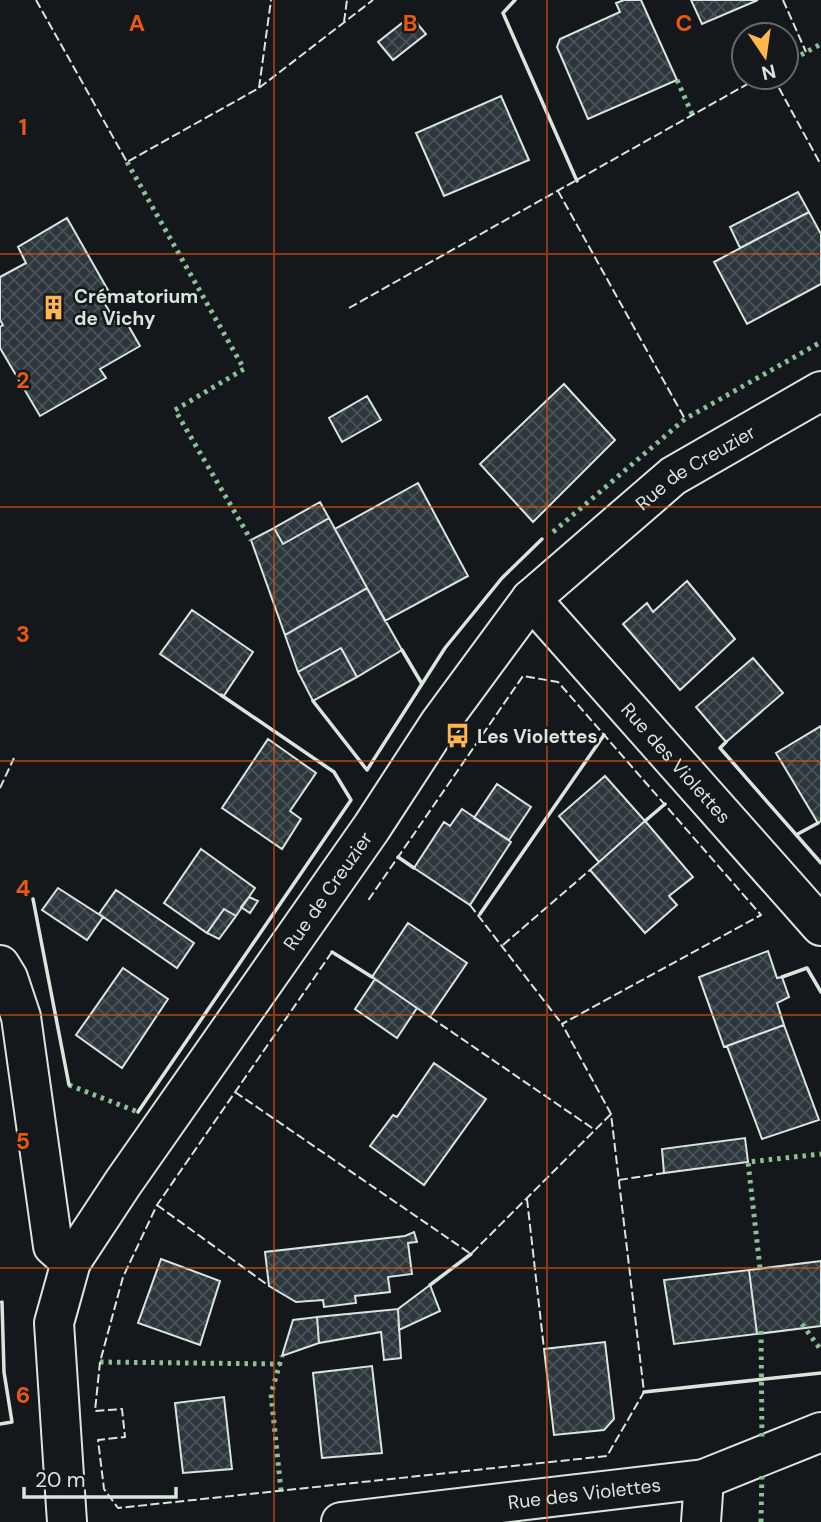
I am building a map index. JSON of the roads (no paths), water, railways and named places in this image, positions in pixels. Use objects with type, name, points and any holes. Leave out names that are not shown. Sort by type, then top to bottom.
[{"type":"street","name":"Rue de Creuzier","points":[[67,1522],[54,1323],[71,1262],[372,827],[439,724],[531,599],[673,476],[821,391]]},
{"type":"street","name":"Rue des Violettes","points":[[531,599],[821,926]]},
{"type":"street","points":[[0,965],[8,978],[21,1017],[53,1246],[71,1262]]},
{"type":"street","name":"Rue des Violettes","points":[[341,1522],[704,1479],[821,1432]]},
{"type":"street","points":[[701,1522],[704,1479]]},
{"type":"place","name":"Crématorium de Vichy","points":[[54,307]]},
{"type":"place","name":"Les Violettes","points":[[457,736]]}]
